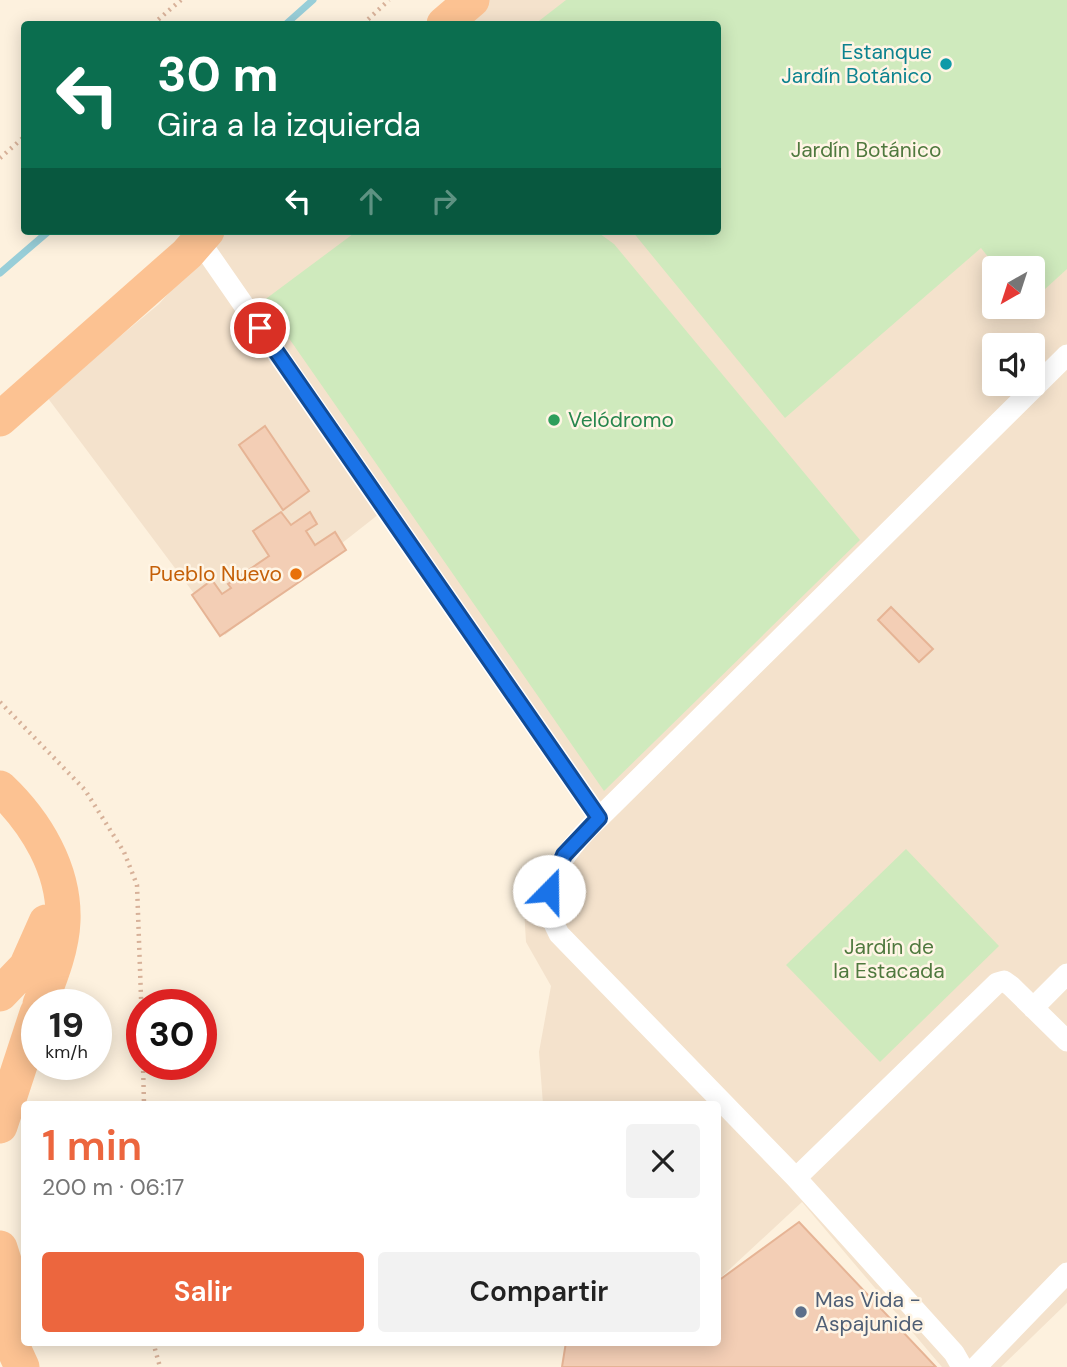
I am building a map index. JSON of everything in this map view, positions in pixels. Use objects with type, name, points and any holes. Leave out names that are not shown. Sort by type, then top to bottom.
[{"type":"highway","points":[[448,21],[472,0]]},
{"type":"highway","points":[[2,412],[187,254],[202,235]]},
{"type":"highway","points":[[0,788],[18,805],[46,846],[59,886],[63,920],[59,947],[45,989]]},
{"type":"highway","points":[[0,994],[9,988],[41,940],[59,886]]},
{"type":"highway","points":[[0,1126],[21,1062]]},
{"type":"highway","points":[[0,1248],[21,1314]]},
{"type":"highway","points":[[0,1319],[22,1367]]},
{"type":"highway","points":[[34,1346],[43,1367]]},
{"type":"street","points":[[202,235],[599,818]]},
{"type":"street","points":[[962,1367],[954,1353],[796,1178],[559,934],[553,923],[549,891],[564,855],[599,818],[1067,355]]},
{"type":"street","points":[[1033,1008],[1067,974]]},
{"type":"street","points":[[796,1178],[998,983],[1004,981],[1011,986],[1067,1041]]},
{"type":"street","points":[[976,1367],[1067,1273]]},
{"type":"path","points":[[156,21],[181,0]]},
{"type":"path","points":[[365,21],[389,0]]},
{"type":"path","points":[[0,158],[21,140]]},
{"type":"path","points":[[0,702],[85,790],[124,852],[138,885],[141,989]]},
{"type":"path","points":[[143,1080],[144,1101]]},
{"type":"path","points":[[154,1346],[160,1367]]},
{"type":"shaded area","points":[[478,0],[1067,0],[1067,1303],[1001,1367],[942,1367],[802,1202],[721,1277],[721,1101],[543,1101],[539,1052],[551,986],[526,942],[524,908],[535,878],[590,822],[379,514],[225,635],[47,397],[159,304],[220,235],[721,235],[721,21],[460,21]]},
{"type":"green space","name":"Jardín Botánico","points":[[566,0],[1067,0],[1067,269],[1045,289],[1045,256],[987,256],[981,248],[785,418],[635,235],[721,235],[721,21],[539,21]]},
{"type":"green space","name":"Velódromo","points":[[352,235],[602,235],[614,244],[860,540],[604,791],[263,301]]},
{"type":"green space","name":"Jardín de la Estacada","points":[[906,849],[999,946],[880,1062],[786,965]]},
{"type":"building","points":[[265,426],[309,491],[283,510],[239,445]]},
{"type":"building","points":[[281,512],[291,525],[310,512],[317,524],[306,531],[315,545],[335,532],[346,550],[220,636],[192,595],[212,580],[222,594],[231,588],[228,584],[269,556],[253,531]]},
{"type":"building","points":[[891,607],[933,649],[919,662],[878,620]]},
{"type":"building","name":"Mas Vida - Aspajunide","points":[[799,1222],[936,1367],[562,1367],[565,1346],[721,1346],[721,1279]]},
{"type":"waterway","points":[[289,21],[313,0]]},
{"type":"waterway","points":[[0,273],[44,235]]},
{"type":"place","name":"Estanque Jardín Botánico","points":[[946,64]]},
{"type":"place","name":"Velódromo","points":[[554,420]]},
{"type":"place","name":"Pueblo Nuevo","points":[[296,574]]},
{"type":"place","name":"Mas Vida - Aspajunide","points":[[801,1312]]},
{"type":"route","points":[[260,328],[599,818],[564,855],[549,891]]}]
